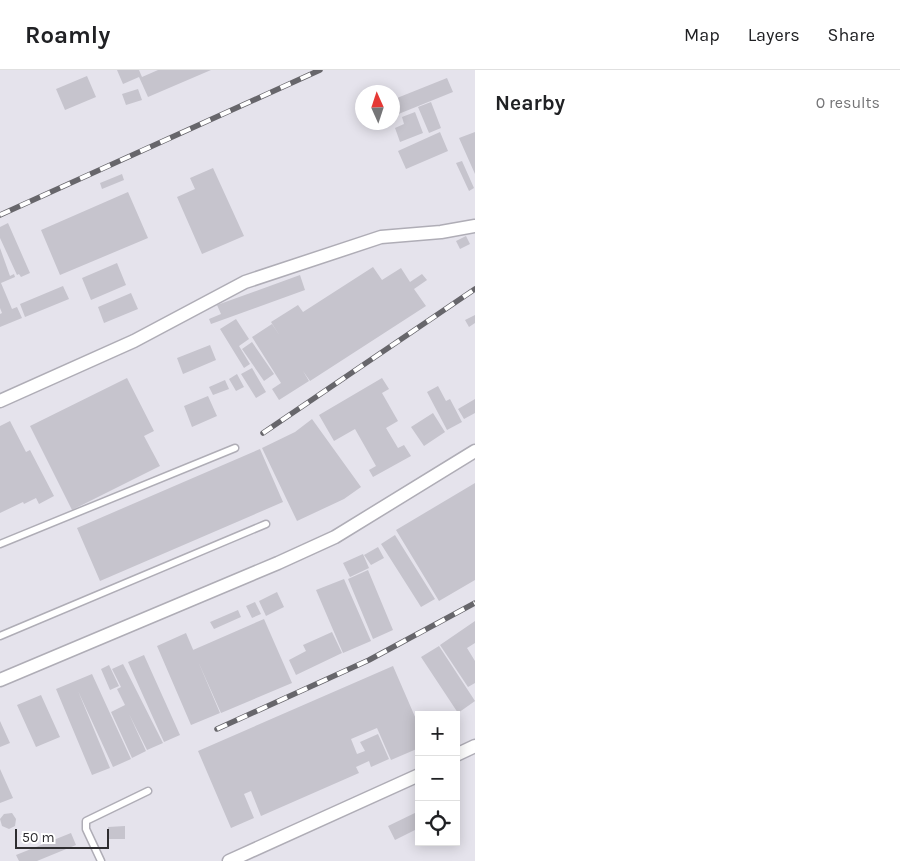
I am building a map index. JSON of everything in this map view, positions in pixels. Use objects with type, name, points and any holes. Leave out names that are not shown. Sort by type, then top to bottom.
[{"type":"street","points":[[0,401],[134,341],[245,282],[381,237],[441,232],[475,226]]},
{"type":"street","points":[[0,680],[278,563],[335,536],[475,451]]},
{"type":"street","points":[[460,754],[475,746]]},
{"type":"street","points":[[229,861],[415,776]]},
{"type":"lane","points":[[0,544],[235,448]]},
{"type":"lane","points":[[0,636],[266,524]]},
{"type":"lane","points":[[101,861],[86,829],[86,821],[148,791]]},
{"type":"building","points":[[117,70],[139,70],[142,77],[158,70],[211,70],[148,97],[139,77],[123,84]]},
{"type":"building","points":[[87,76],[96,97],[65,110],[56,89]]},
{"type":"building","points":[[447,78],[453,92],[400,113],[400,97]]},
{"type":"building","points":[[138,89],[142,100],[126,105],[122,94]]},
{"type":"building","points":[[431,102],[441,128],[429,133],[418,107]]},
{"type":"building","points":[[415,112],[423,133],[400,142],[396,130],[400,130],[400,126],[404,124],[402,117]]},
{"type":"building","points":[[440,132],[448,151],[406,169],[398,151]]},
{"type":"building","points":[[475,132],[475,174],[459,138]]},
{"type":"building","points":[[462,161],[474,188],[469,191],[456,163]]},
{"type":"building","points":[[213,168],[244,236],[202,254],[177,197],[195,189],[190,178]]},
{"type":"building","points":[[122,174],[124,180],[102,189],[100,183]]},
{"type":"building","points":[[128,192],[148,238],[60,275],[41,230]]},
{"type":"building","points":[[8,223],[30,273],[21,277],[19,274],[17,275],[0,238],[0,227]]},
{"type":"building","points":[[466,236],[470,244],[460,249],[456,241]]},
{"type":"building","points":[[0,248],[10,276],[14,274],[15,277],[1,283],[12,309],[17,307],[22,318],[0,327],[0,314],[2,313],[0,308]]},
{"type":"building","points":[[117,263],[126,285],[91,300],[82,278]]},
{"type":"building","points":[[373,267],[382,280],[401,268],[410,282],[422,274],[427,280],[414,289],[426,306],[310,381],[303,371],[309,381],[279,400],[272,389],[281,383],[252,337],[272,324],[280,336],[271,322],[298,305],[303,312]]},
{"type":"building","points":[[300,275],[305,290],[211,324],[209,319],[221,314],[217,305]]},
{"type":"building","points":[[63,286],[69,299],[25,317],[20,304]]},
{"type":"building","points":[[131,293],[138,309],[104,323],[98,307]]},
{"type":"building","points":[[475,315],[475,323],[469,327],[465,320]]},
{"type":"building","points":[[236,319],[249,339],[239,346],[250,364],[244,368],[220,329]]},
{"type":"building","points":[[252,342],[274,374],[264,381],[242,349]]},
{"type":"building","points":[[210,345],[216,360],[183,374],[177,358]]},
{"type":"building","points":[[252,368],[266,392],[256,398],[241,374]]},
{"type":"building","points":[[237,374],[244,387],[236,391],[229,379]]},
{"type":"building","points":[[127,378],[154,431],[144,436],[160,466],[72,510],[30,426]]},
{"type":"building","points":[[382,378],[389,389],[382,393],[398,421],[386,428],[398,448],[404,445],[411,456],[373,477],[369,470],[376,466],[355,429],[334,441],[319,415]]},
{"type":"building","points":[[225,380],[229,389],[213,395],[209,387]]},
{"type":"building","points":[[438,386],[446,401],[450,399],[462,422],[447,430],[427,392]]},
{"type":"building","points":[[208,396],[217,416],[192,427],[184,406]]},
{"type":"building","points":[[475,399],[475,413],[464,419],[458,409]]},
{"type":"building","points":[[433,413],[445,432],[424,446],[411,427]]},
{"type":"building","points":[[312,419],[361,487],[344,499],[297,521],[262,448],[295,432]]},
{"type":"building","points":[[10,421],[26,452],[30,450],[54,496],[39,504],[36,498],[24,504],[23,502],[0,513],[0,426]]},
{"type":"building","points":[[260,449],[283,502],[100,581],[77,528]]},
{"type":"building","points":[[475,483],[475,580],[439,601],[396,530]]},
{"type":"building","points":[[395,535],[435,599],[421,607],[381,544]]},
{"type":"building","points":[[378,547],[384,558],[371,565],[364,555]]},
{"type":"building","points":[[363,554],[369,568],[350,577],[343,563]]},
{"type":"building","points":[[368,570],[393,630],[373,639],[348,579]]},
{"type":"building","points":[[344,579],[371,641],[343,653],[316,590]]},
{"type":"building","points":[[277,592],[284,607],[266,616],[259,601]]},
{"type":"building","points":[[255,602],[261,614],[252,618],[246,606]]},
{"type":"building","points":[[238,610],[241,617],[214,629],[210,622]]},
{"type":"building","points":[[264,619],[292,683],[221,713],[193,650]]},
{"type":"building","points":[[475,621],[475,643],[467,648],[475,661],[475,683],[468,687],[440,645]]},
{"type":"building","points":[[332,632],[342,653],[296,675],[289,660],[306,651],[303,645]]},
{"type":"building","points":[[186,633],[220,713],[191,725],[157,646]]},
{"type":"building","points":[[439,646],[475,701],[460,712],[457,711],[421,657]]},
{"type":"building","points":[[144,655],[180,735],[164,742],[128,662]]},
{"type":"building","points":[[123,664],[163,743],[147,750],[129,714],[146,751],[132,758],[111,712],[125,705],[117,689],[121,687],[112,669]]},
{"type":"building","points":[[109,665],[119,686],[110,690],[101,669]]},
{"type":"building","points":[[393,666],[415,717],[415,750],[391,760],[377,728],[351,739],[357,754],[365,751],[360,742],[378,734],[389,759],[371,767],[369,761],[356,767],[359,773],[261,816],[251,791],[244,794],[254,818],[231,828],[198,751]]},
{"type":"building","points":[[92,674],[131,759],[113,767],[78,691],[110,768],[92,775],[56,689]]},
{"type":"building","points":[[41,695],[60,737],[36,747],[17,705]]},
{"type":"building","points":[[0,721],[10,743],[0,747]]},
{"type":"building","points":[[0,769],[13,798],[0,803]]},
{"type":"building","points":[[12,813],[16,819],[15,826],[9,829],[2,826],[0,819],[4,814]]},
{"type":"building","points":[[415,813],[415,830],[395,840],[388,826]]},
{"type":"building","points":[[125,826],[125,839],[108,839],[108,827]]},
{"type":"building","points":[[71,833],[76,845],[37,861],[19,861],[16,855]]},
{"type":"railway","points":[[0,215],[320,70]]},
{"type":"railway","points":[[263,433],[475,289]]},
{"type":"railway","points":[[217,729],[369,660],[475,603]]}]
